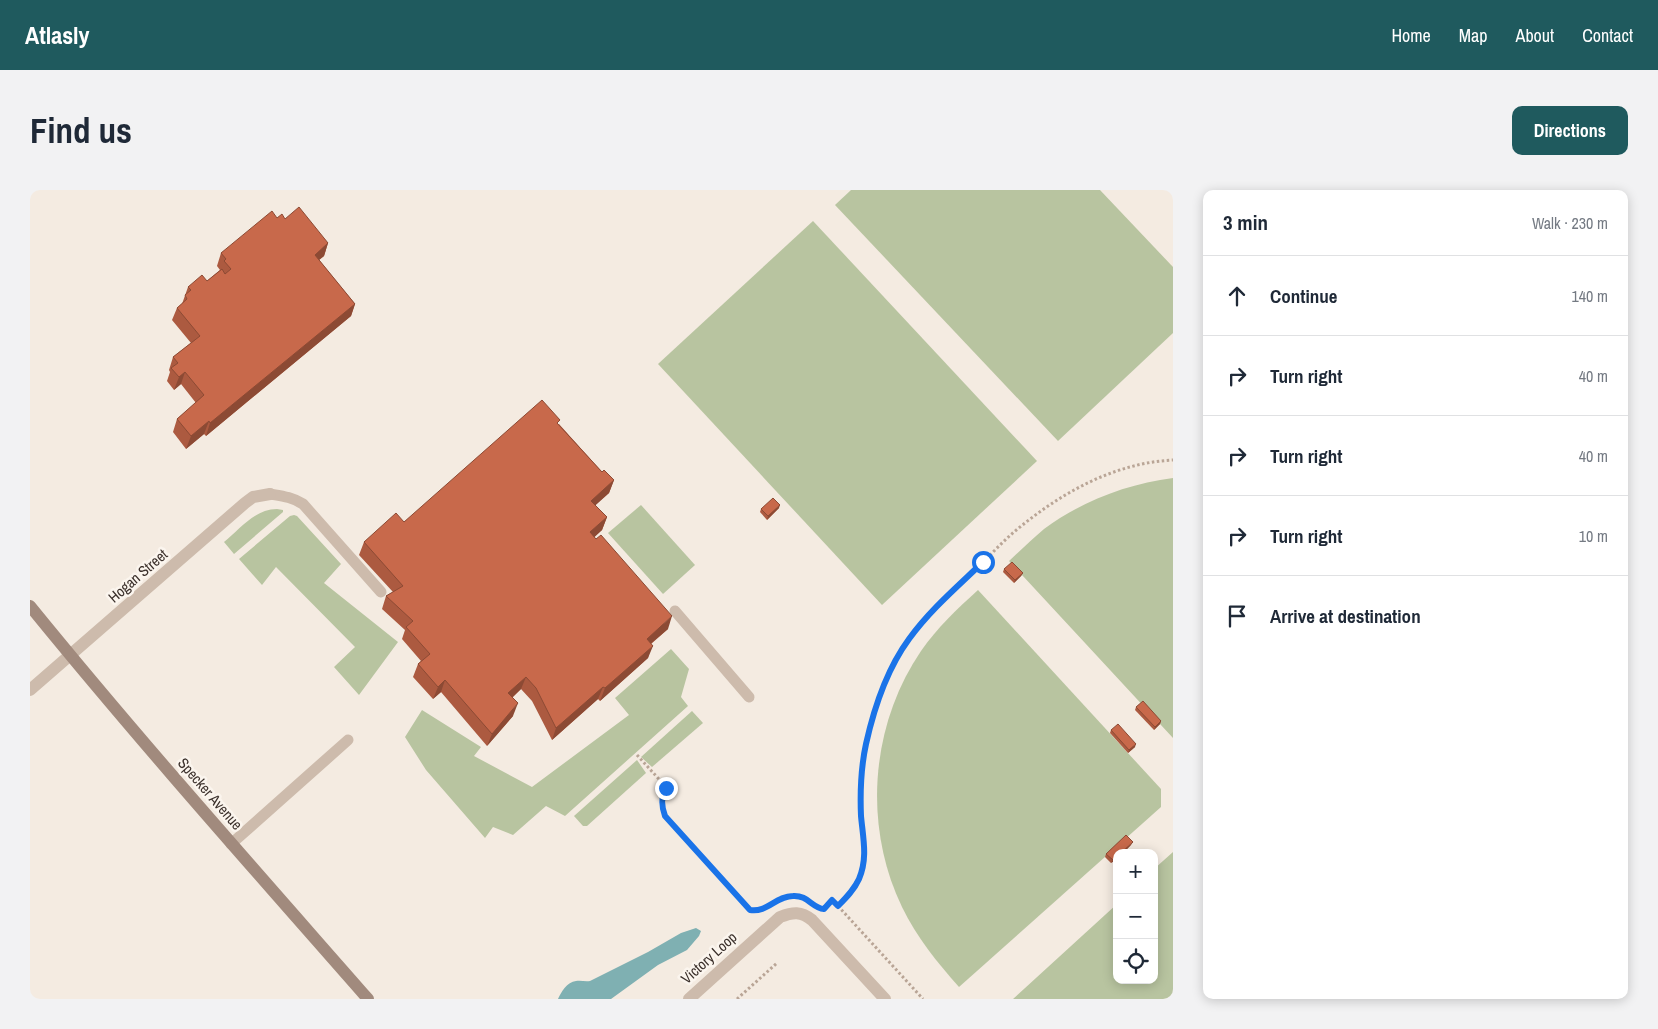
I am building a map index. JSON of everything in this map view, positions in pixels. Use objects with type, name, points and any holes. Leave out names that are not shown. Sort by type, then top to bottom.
[{"type":"street","name":"Hogan Street","points":[[30,690],[245,503],[253,497],[270,494]]},
{"type":"street","name":"Specker Avenue","points":[[30,606],[70,656],[368,999]]},
{"type":"street","name":"Victory Loop","points":[[689,999],[780,917],[797,913],[805,914],[812,920],[885,999]]},
{"type":"lane","points":[[270,494],[289,497],[302,504],[381,592]]},
{"type":"lane","points":[[675,611],[748,697]]},
{"type":"lane","points":[[232,844],[348,740]]},
{"type":"path","points":[[838,906],[855,887],[859,879],[865,854],[861,789],[862,764],[871,722],[877,702],[908,640],[941,602],[1012,534],[1052,503],[1090,482],[1116,471],[1136,465],[1173,460]]},
{"type":"path","points":[[637,755],[666,788],[662,801],[665,816],[750,910],[763,910],[768,906]]},
{"type":"path","points":[[817,907],[824,909],[832,900],[924,999]]},
{"type":"path","points":[[737,999],[777,963]]},
{"type":"green space","points":[[851,190],[1100,190],[1173,267],[1173,333],[1058,441],[835,205]]},
{"type":"green space","points":[[813,221],[1037,461],[882,605],[658,364]]},
{"type":"green space","points":[[1173,478],[1173,738],[1009,561],[1044,529],[1089,502],[1122,489]]},
{"type":"green space","points":[[641,505],[695,565],[663,594],[608,533]]},
{"type":"green space","points":[[277,509],[283,510],[283,512],[234,554],[224,542],[255,516],[262,512]]},
{"type":"green space","points":[[294,515],[341,564],[324,583],[398,642],[359,695],[334,667],[355,647],[276,567],[262,585],[239,559],[290,516]]},
{"type":"green space","points":[[978,590],[1161,789],[1161,807],[959,987],[935,959],[914,929],[902,907],[890,876],[881,843],[877,810],[882,744],[891,711],[904,680],[921,651],[955,612]]},
{"type":"green space","points":[[671,649],[689,669],[681,697],[688,706],[565,816],[546,806],[513,835],[493,827],[485,838],[426,770],[405,737],[422,710],[481,747],[474,756],[532,787],[629,715],[615,698]]},
{"type":"green space","points":[[692,711],[703,723],[652,767],[641,757]]},
{"type":"green space","points":[[637,760],[646,773],[587,826],[583,826],[574,816]]},
{"type":"green space","points":[[1173,852],[1173,999],[1013,999],[1113,908],[1113,984],[1158,984],[1158,865]]},
{"type":"water","points":[[696,928],[701,931],[699,936],[687,950],[658,965],[611,999],[558,999],[570,983],[590,981],[681,933]]},
{"type":"building","points":[[299,207],[328,243],[315,255],[355,304],[210,423],[209,421],[191,436],[177,419],[204,395],[185,372],[179,377],[171,368],[178,363],[173,357],[200,336],[177,308],[187,299],[185,295],[191,290],[188,287],[202,275],[207,281],[222,269],[225,274],[231,269],[224,261],[226,259],[221,253],[272,211],[277,218],[282,214],[285,219]]},
{"type":"building","points":[[542,400],[560,420],[557,423],[602,472],[604,470],[614,480],[591,501],[607,517],[590,532],[596,539],[601,535],[672,616],[647,639],[653,646],[556,728],[536,688],[526,677],[508,693],[518,703],[492,734],[445,680],[438,687],[418,664],[430,654],[406,627],[413,621],[386,596],[403,586],[364,542],[396,513],[404,522]]},
{"type":"building","points":[[773,498],[780,505],[768,516],[761,509]]},
{"type":"building","points":[[1012,562],[1023,573],[1015,580],[1004,569]]},
{"type":"building","points":[[1143,701],[1161,721],[1155,727],[1136,707]]},
{"type":"building","points":[[1118,724],[1136,744],[1129,750],[1111,730]]},
{"type":"building","points":[[1126,835],[1133,842],[1125,849],[1113,849],[1113,860],[1106,854]]},
{"type":"route","points":[[666,788],[662,801],[665,816],[750,910],[763,910],[773,902],[792,896],[801,896],[821,909],[824,909],[832,900],[838,906],[855,887],[859,879],[865,854],[861,815],[862,764],[877,702],[908,640],[941,602],[983,562]]}]
